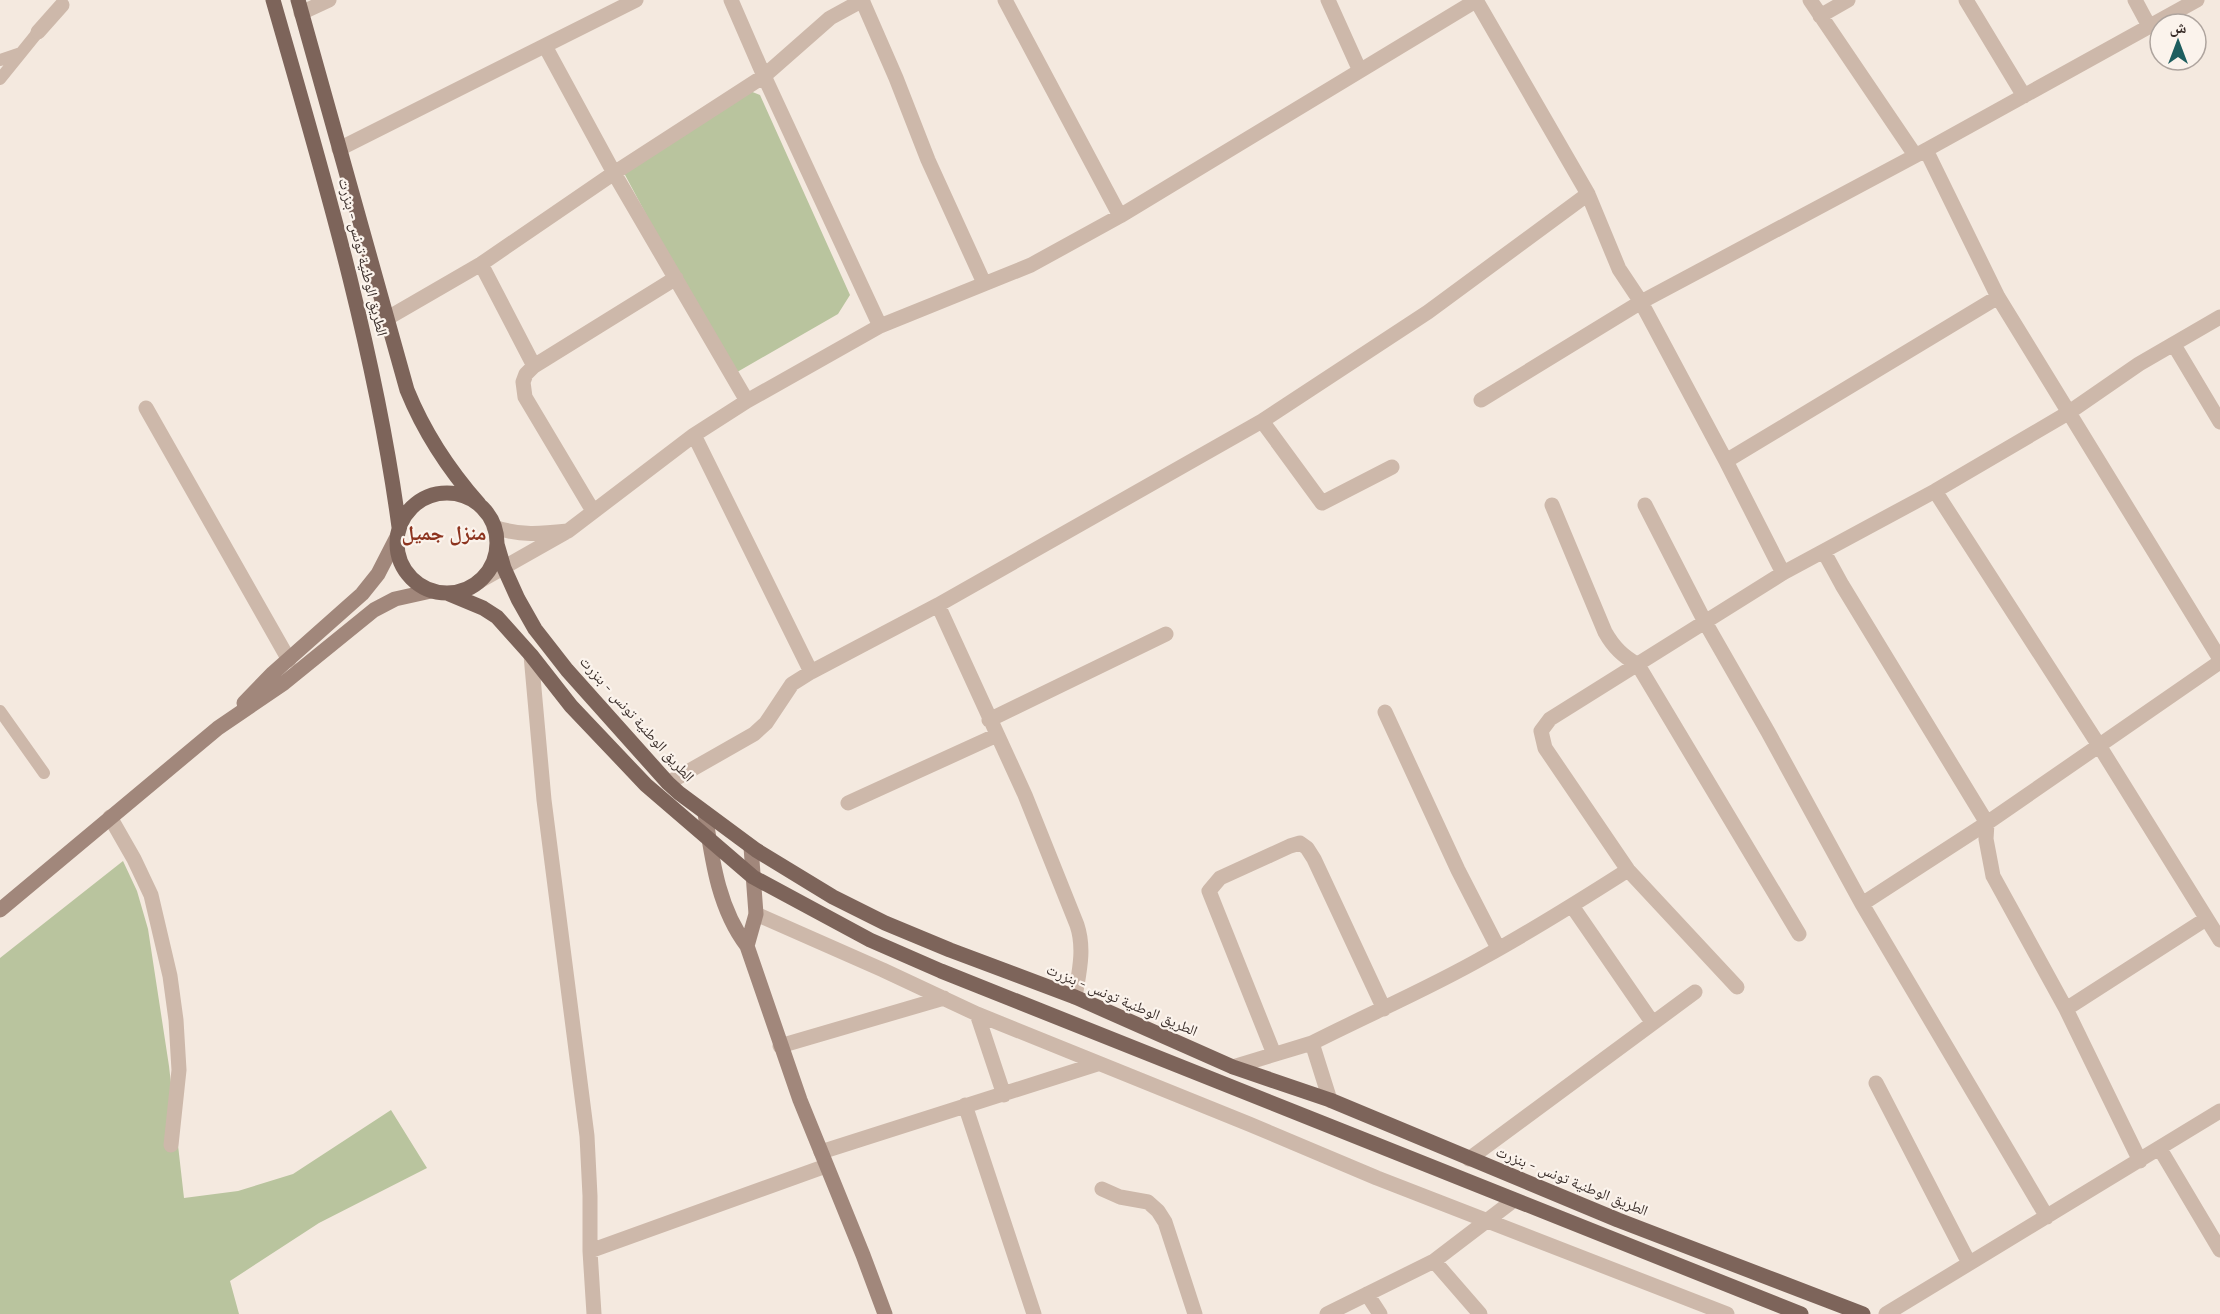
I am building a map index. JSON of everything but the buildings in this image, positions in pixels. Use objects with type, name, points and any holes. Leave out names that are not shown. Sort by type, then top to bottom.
[{"type":"main road","name":"الطريق الوطنية تونس - بنزرت","points":[[273,0],[335,217],[364,333],[390,455],[398,532]]},
{"type":"main road","name":"الطريق الوطنية تونس - بنزرت","points":[[300,7],[407,390],[419,419],[464,487],[478,504]]},
{"type":"main road","points":[[439,592],[464,590],[478,582],[491,565],[497,544],[494,527],[488,514],[465,496],[449,493],[433,495],[418,502],[406,513],[398,532],[398,554],[404,570],[416,583],[439,592],[483,608],[497,617],[531,655],[571,706],[646,785],[709,842],[753,877],[870,940],[941,971],[1801,1314]]},
{"type":"main road","name":"الطريق الوطنية تونس - بنزرت","points":[[497,544],[518,599],[536,629],[567,670],[668,783],[752,847],[833,897],[885,923],[1075,997],[1233,1067],[1330,1100],[1618,1220],[1863,1314]]},
{"type":"main road","points":[[1382,1146],[1393,1127]]},
{"type":"street","points":[[300,7],[329,0]]},
{"type":"street","points":[[339,148],[636,0]]},
{"type":"street","points":[[731,0],[880,326]]},
{"type":"street","points":[[386,319],[481,264],[614,173],[764,76],[830,18],[862,0],[928,160],[984,283]]},
{"type":"street","points":[[1005,0],[1120,216]]},
{"type":"street","points":[[1328,0],[1360,71]]},
{"type":"street","points":[[478,582],[568,531],[694,435],[747,401],[880,326],[1031,265],[1120,216],[1477,0],[1588,194],[1619,269],[1641,302],[1783,573]]},
{"type":"street","points":[[1809,0],[1921,153],[1998,297],[2220,661],[2100,747],[1862,904]]},
{"type":"street","points":[[1820,16],[1848,0]]},
{"type":"street","points":[[1966,0],[2024,96]]},
{"type":"street","points":[[2135,0],[2148,24]]},
{"type":"street","points":[[2175,12],[2197,0]]},
{"type":"street","points":[[38,32],[61,2]]},
{"type":"street","points":[[1481,400],[1641,302],[1921,153],[2148,27]]},
{"type":"street","points":[[545,46],[614,173],[747,401]]},
{"type":"street","points":[[668,783],[754,734],[766,723],[792,684],[938,605],[1262,421],[1428,312],[1588,194]]},
{"type":"street","points":[[481,264],[534,366]]},
{"type":"street","points":[[593,511],[525,397],[523,382],[526,374],[534,366],[676,278]]},
{"type":"street","points":[[1726,461],[1998,297]]},
{"type":"street","points":[[1737,987],[1628,870],[1545,748],[1541,731],[1550,719],[1783,573],[1935,491],[2068,413],[2110,383],[2220,318]]},
{"type":"street","points":[[2174,345],[2220,422]]},
{"type":"street","points":[[146,408],[289,660]]},
{"type":"street","points":[[1262,421],[1322,503],[1392,467]]},
{"type":"street","points":[[694,435],[811,672]]},
{"type":"street","points":[[1935,491],[2100,747],[2220,940]]},
{"type":"street","points":[[1552,505],[1605,632],[1621,655],[1638,665],[1799,934]]},
{"type":"street","points":[[1645,505],[1705,622],[1862,904],[2047,1217]]},
{"type":"street","points":[[494,527],[513,533],[533,535],[568,531]]},
{"type":"street","points":[[0,910],[218,728],[362,594],[378,574],[398,532]]},
{"type":"street","points":[[1824,552],[1987,823],[1986,839],[1993,876],[2066,1009],[2140,1161]]},
{"type":"street","points":[[218,728],[284,683],[374,610],[396,599],[439,592]]},
{"type":"street","points":[[938,605],[1025,795],[1082,940],[1075,997]]},
{"type":"street","points":[[989,720],[1166,634]]},
{"type":"street","points":[[531,655],[544,800],[587,1136],[594,1314]]},
{"type":"street","points":[[1385,712],[1458,870],[1498,948]]},
{"type":"street","points":[[848,803],[997,735]]},
{"type":"street","points":[[705,813],[719,891],[732,925],[747,946],[780,1046],[885,1314]]},
{"type":"street","points":[[110,817],[151,895],[170,976],[179,1070],[171,1145]]},
{"type":"street","points":[[1274,1054],[1209,891],[1220,878],[1290,846],[1300,843],[1307,848],[1314,859],[1384,1009]]},
{"type":"street","points":[[747,946],[756,914],[752,847]]},
{"type":"street","points":[[1233,1067],[1312,1043],[1384,1009],[1572,906],[1628,870]]},
{"type":"street","points":[[1572,906],[1652,1022]]},
{"type":"street","points":[[756,914],[977,1014],[1098,1064],[1487,1221],[1727,1314]]},
{"type":"street","points":[[2066,1009],[2206,919]]},
{"type":"street","points":[[1469,1159],[1695,992]]},
{"type":"street","points":[[780,1046],[944,998]]},
{"type":"street","points":[[977,1014],[1004,1095]]},
{"type":"street","points":[[1312,1043],[1330,1100]]},
{"type":"street","points":[[590,1251],[965,1105],[1004,1095],[1098,1064]]},
{"type":"street","points":[[1876,1083],[1969,1263]]},
{"type":"street","points":[[965,1105],[1034,1314]]},
{"type":"street","points":[[1887,1314],[2220,1111]]},
{"type":"street","points":[[2160,1149],[2220,1250]]},
{"type":"street","points":[[1102,1189],[1120,1197],[1148,1202],[1158,1211],[1165,1222],[1195,1314]]},
{"type":"street","points":[[1327,1314],[1434,1261],[1514,1200]]},
{"type":"street","points":[[1434,1261],[1480,1314]]},
{"type":"street","points":[[1367,1294],[1380,1314]]},
{"type":"lane","points":[[0,79],[38,32]]},
{"type":"lane","points":[[0,60],[22,52]]},
{"type":"lane","points":[[0,711],[44,773]]},
{"type":"green space","points":[[750,91],[760,95],[850,295],[838,314],[732,375],[624,173]]},
{"type":"green space","points":[[123,861],[137,891],[148,929],[169,1066],[184,1198],[238,1191],[293,1174],[391,1110],[427,1168],[319,1223],[230,1281],[239,1314],[0,1314],[0,958]]},
{"type":"district","name":"منزل جميل","points":[[444,532]]}]
